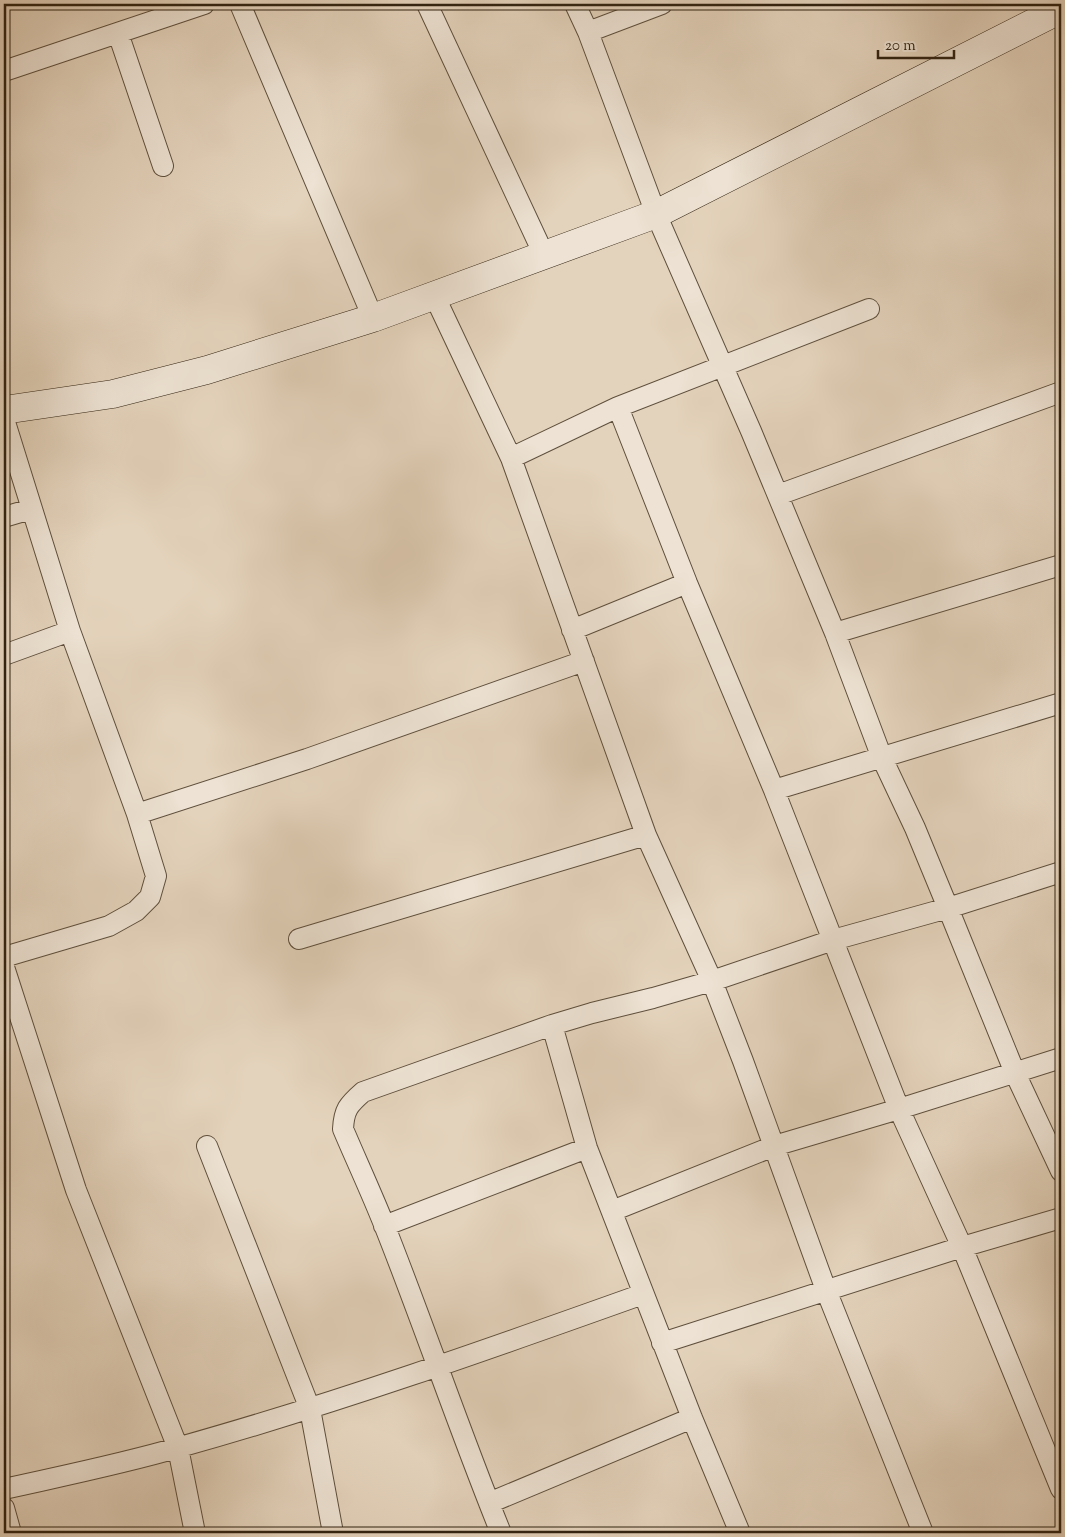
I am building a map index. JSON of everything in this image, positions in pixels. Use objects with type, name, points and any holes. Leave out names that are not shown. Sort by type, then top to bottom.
[{"type":"street","points":[[4,71],[204,4]]},
{"type":"street","points":[[240,4],[373,318]]},
{"type":"street","points":[[427,4],[544,255]]},
{"type":"street","points":[[575,4],[588,32],[656,214],[778,495],[835,633],[882,758],[948,908],[1014,1073],[1061,1172]]},
{"type":"street","points":[[588,32],[662,4]]},
{"type":"street","points":[[4,410],[113,394],[207,370],[373,318],[656,214],[1061,8]]},
{"type":"street","points":[[118,33],[163,166]]},
{"type":"street","points":[[434,295],[511,458],[646,835],[712,981],[826,1290],[923,1533]]},
{"type":"street","points":[[511,458],[618,407],[869,309]]},
{"type":"street","points":[[778,495],[1061,392]]},
{"type":"street","points":[[618,407],[687,583],[774,790],[899,1109],[962,1247],[1061,1488]]},
{"type":"street","points":[[4,419],[70,630],[137,814],[156,876],[150,896],[136,911],[109,926],[4,957]]},
{"type":"street","points":[[4,517],[31,509]]},
{"type":"street","points":[[835,633],[1061,565]]},
{"type":"street","points":[[572,630],[687,583]]},
{"type":"street","points":[[4,655],[70,630]]},
{"type":"street","points":[[137,814],[307,759],[584,662]]},
{"type":"street","points":[[774,790],[1061,703]]},
{"type":"street","points":[[299,939],[646,835]]},
{"type":"street","points":[[501,1533],[384,1226],[342,1129],[344,1115],[350,1103],[363,1092],[552,1025],[712,981],[833,940],[948,908],[1061,872]]},
{"type":"street","points":[[4,967],[76,1190],[178,1448],[195,1533]]},
{"type":"street","points":[[552,1025],[587,1148],[612,1210],[642,1294],[740,1533]]},
{"type":"street","points":[[612,1210],[774,1146],[1061,1058]]},
{"type":"street","points":[[207,1146],[310,1409],[333,1533]]},
{"type":"street","points":[[384,1226],[587,1148]]},
{"type":"street","points":[[662,1343],[962,1247],[1061,1218]]},
{"type":"street","points":[[4,1490],[178,1448],[310,1409],[438,1367],[642,1294]]},
{"type":"street","points":[[489,1502],[692,1418]]},
{"type":"street","points":[[4,1508],[10,1533]]}]
